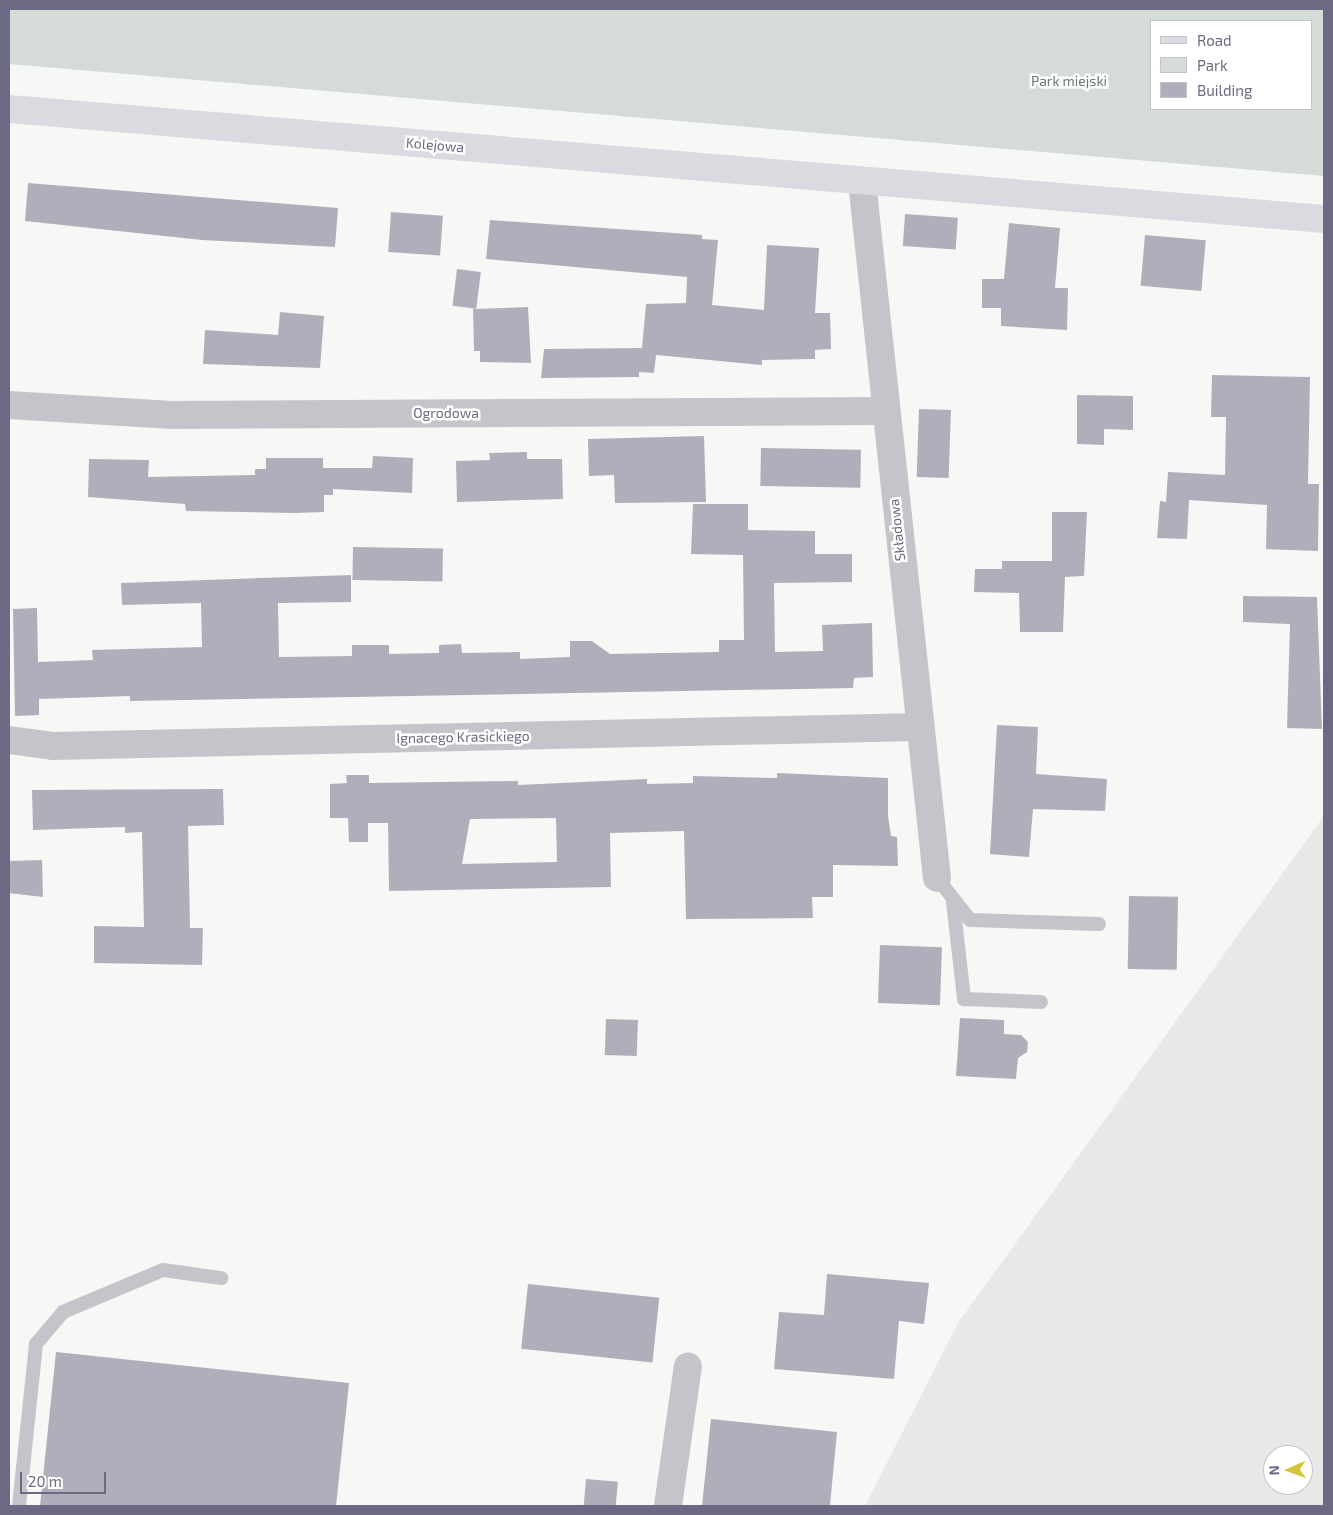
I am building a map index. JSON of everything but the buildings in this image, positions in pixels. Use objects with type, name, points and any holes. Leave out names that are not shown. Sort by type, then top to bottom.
[{"type":"street","name":"Kolejowa","points":[[9,109],[862,182],[1324,218]]},
{"type":"street","name":"Składowa","points":[[862,182],[884,411],[918,727],[937,878]]},
{"type":"street","name":"Ogrodowa","points":[[9,404],[172,415],[884,411]]},
{"type":"street","name":"Ignacego Krasickiego","points":[[9,740],[63,745],[918,727]]},
{"type":"street","points":[[668,1506],[688,1366]]},
{"type":"lane","points":[[937,878],[953,902],[970,920],[1099,924]]},
{"type":"lane","points":[[953,902],[964,999],[1041,1002]]},
{"type":"lane","points":[[19,1506],[36,1344],[63,1312],[163,1270],[221,1278]]},
{"type":"shaded area","points":[[1324,816],[1324,1506],[865,1506],[958,1323]]},
{"type":"green space","name":"Park miejski","points":[[9,9],[1324,9],[1324,176],[9,64]]}]
